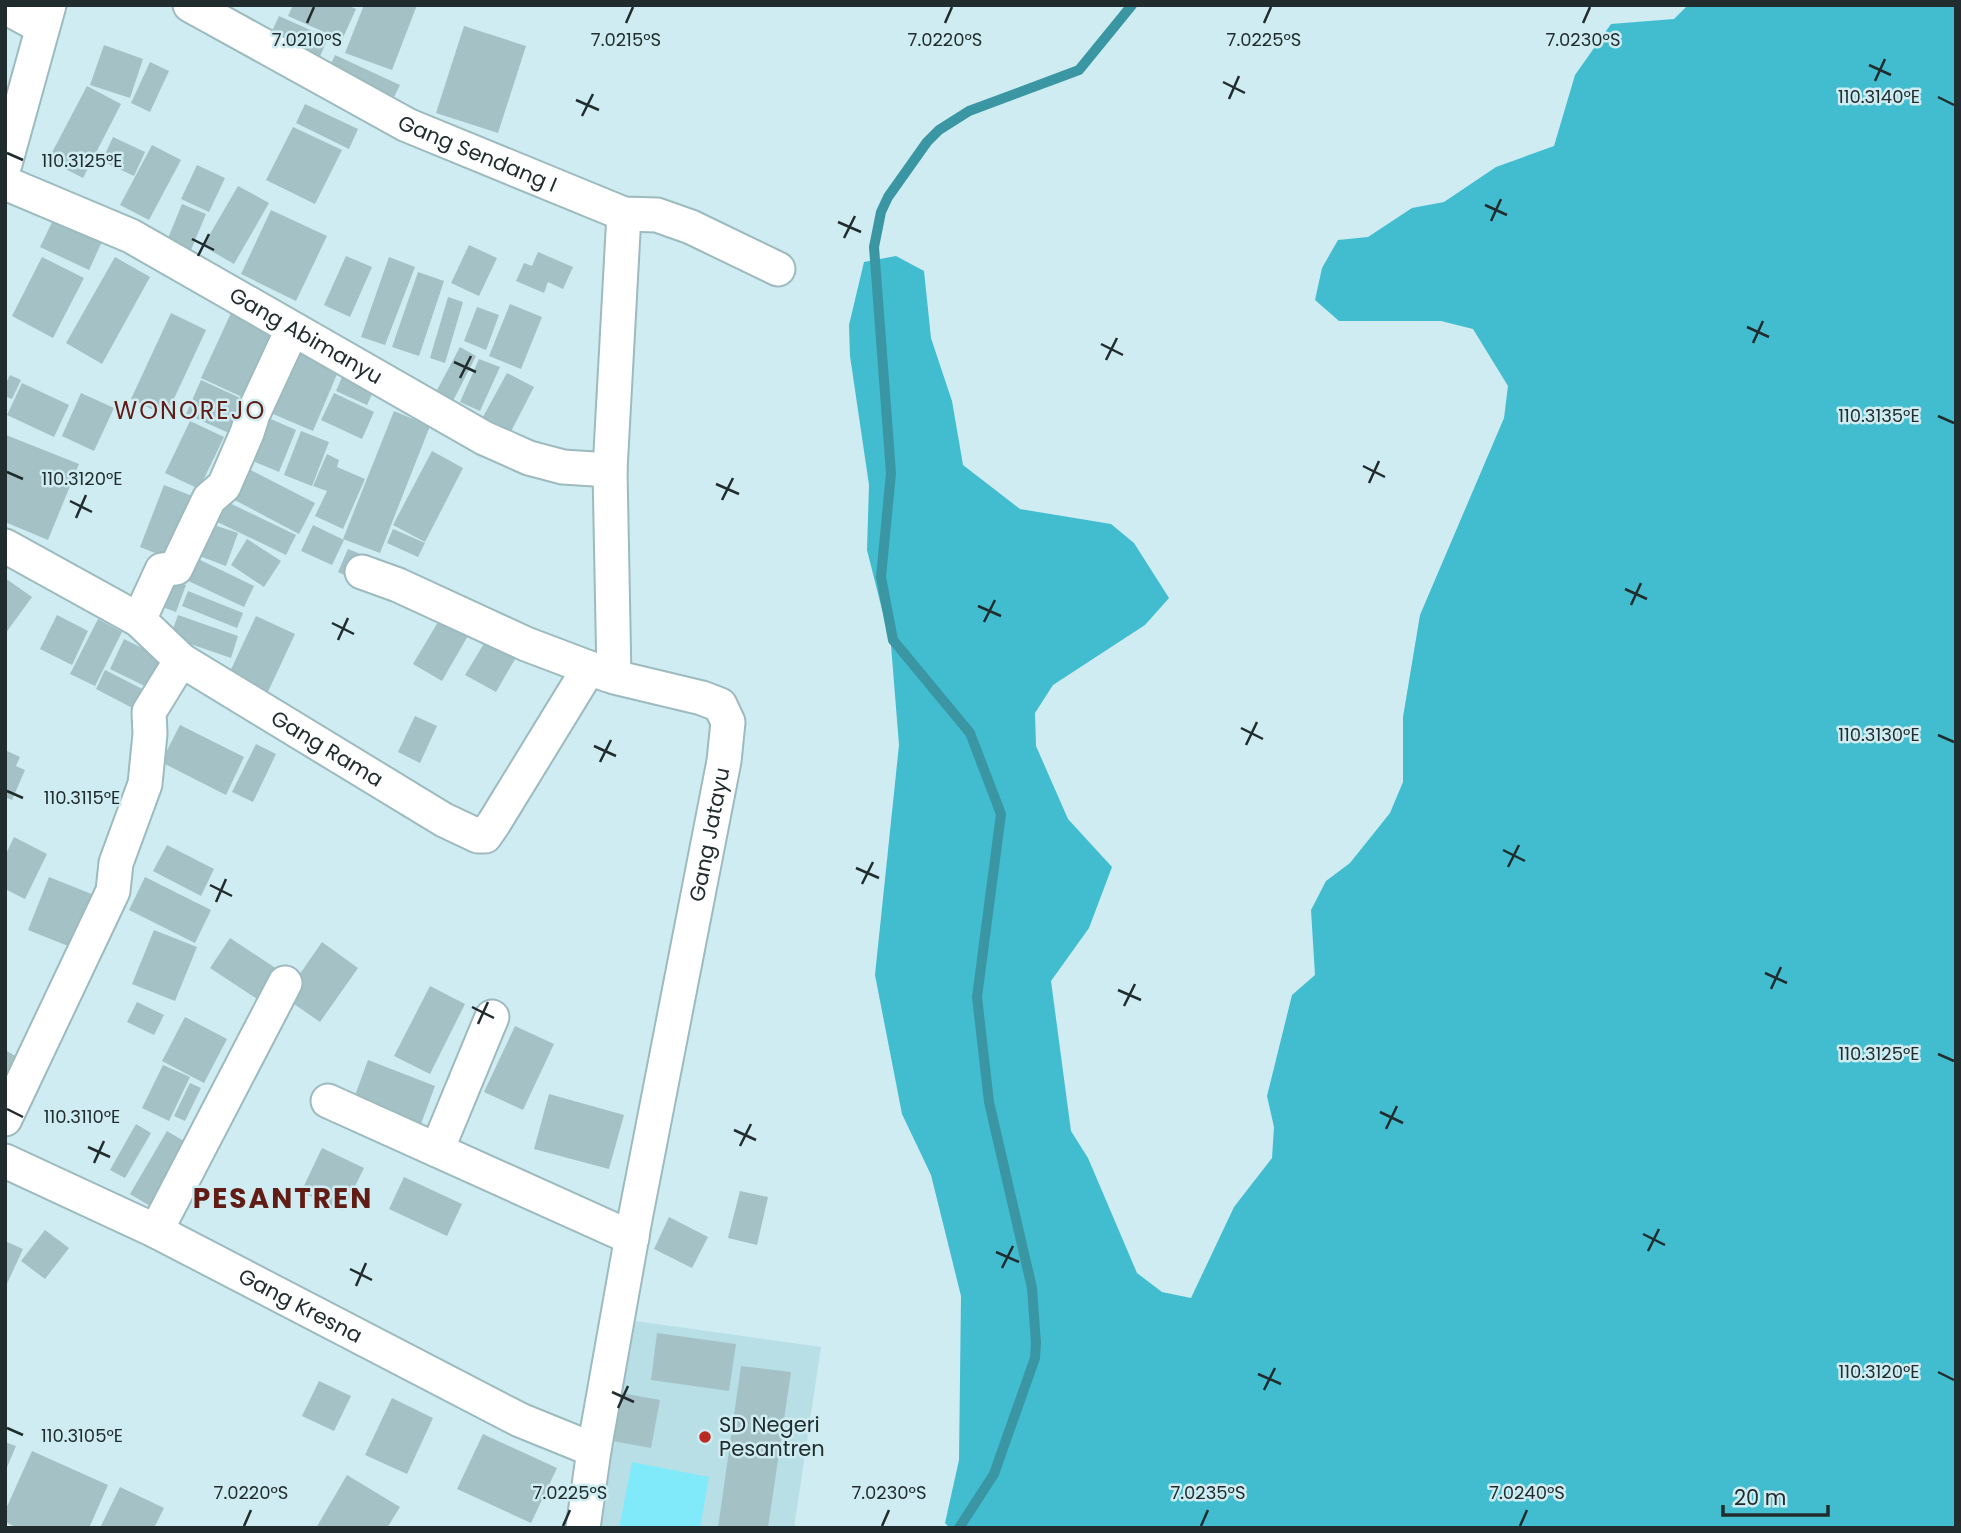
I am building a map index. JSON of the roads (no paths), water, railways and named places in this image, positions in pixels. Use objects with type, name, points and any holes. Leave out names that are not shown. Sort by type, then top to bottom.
[{"type":"street","name":"Gang Sendang I","points":[[196,7],[407,125],[624,214],[657,215],[691,227],[778,270]]},
{"type":"street","points":[[5,8],[46,16],[5,164]]},
{"type":"street","name":"Gang Abimanyu","points":[[5,183],[131,236],[292,330],[495,443],[530,458],[563,467],[610,470]]},
{"type":"street","points":[[362,572],[398,584],[526,644],[602,673],[624,214]]},
{"type":"street","points":[[139,620],[162,570],[176,568],[209,499],[224,485],[292,330]]},
{"type":"street","name":"Gang Rama","points":[[5,546],[139,620],[181,660],[444,820],[478,836],[485,836],[602,673]]},
{"type":"street","points":[[5,1119],[113,891],[117,863],[145,784],[149,712],[181,660]]},
{"type":"street","name":"Gang Jatayu","points":[[583,1528],[594,1450],[632,1238],[724,761],[728,722],[720,705],[702,698],[602,673]]},
{"type":"street","points":[[156,1231],[285,983]]},
{"type":"street","points":[[437,1150],[492,1017]]},
{"type":"street","points":[[328,1101],[632,1238]]},
{"type":"street","name":"Gang Kresna","points":[[5,1161],[156,1231],[520,1420],[594,1450]]},
{"type":"waterway","points":[[959,1528],[994,1474],[1035,1358],[1036,1343],[1032,1288],[989,1102],[977,997],[1001,814],[970,733],[893,640],[881,577],[891,473],[874,247],[881,212],[888,197],[927,142],[939,130],[969,111],[1079,70],[1132,5]]},
{"type":"place","name":"SD Negeri Pesantren","points":[[705,1437]]},
{"type":"district","name":"WONOREJO","points":[[190,411]]},
{"type":"district","name":"PESANTREN","points":[[283,1198]]}]
